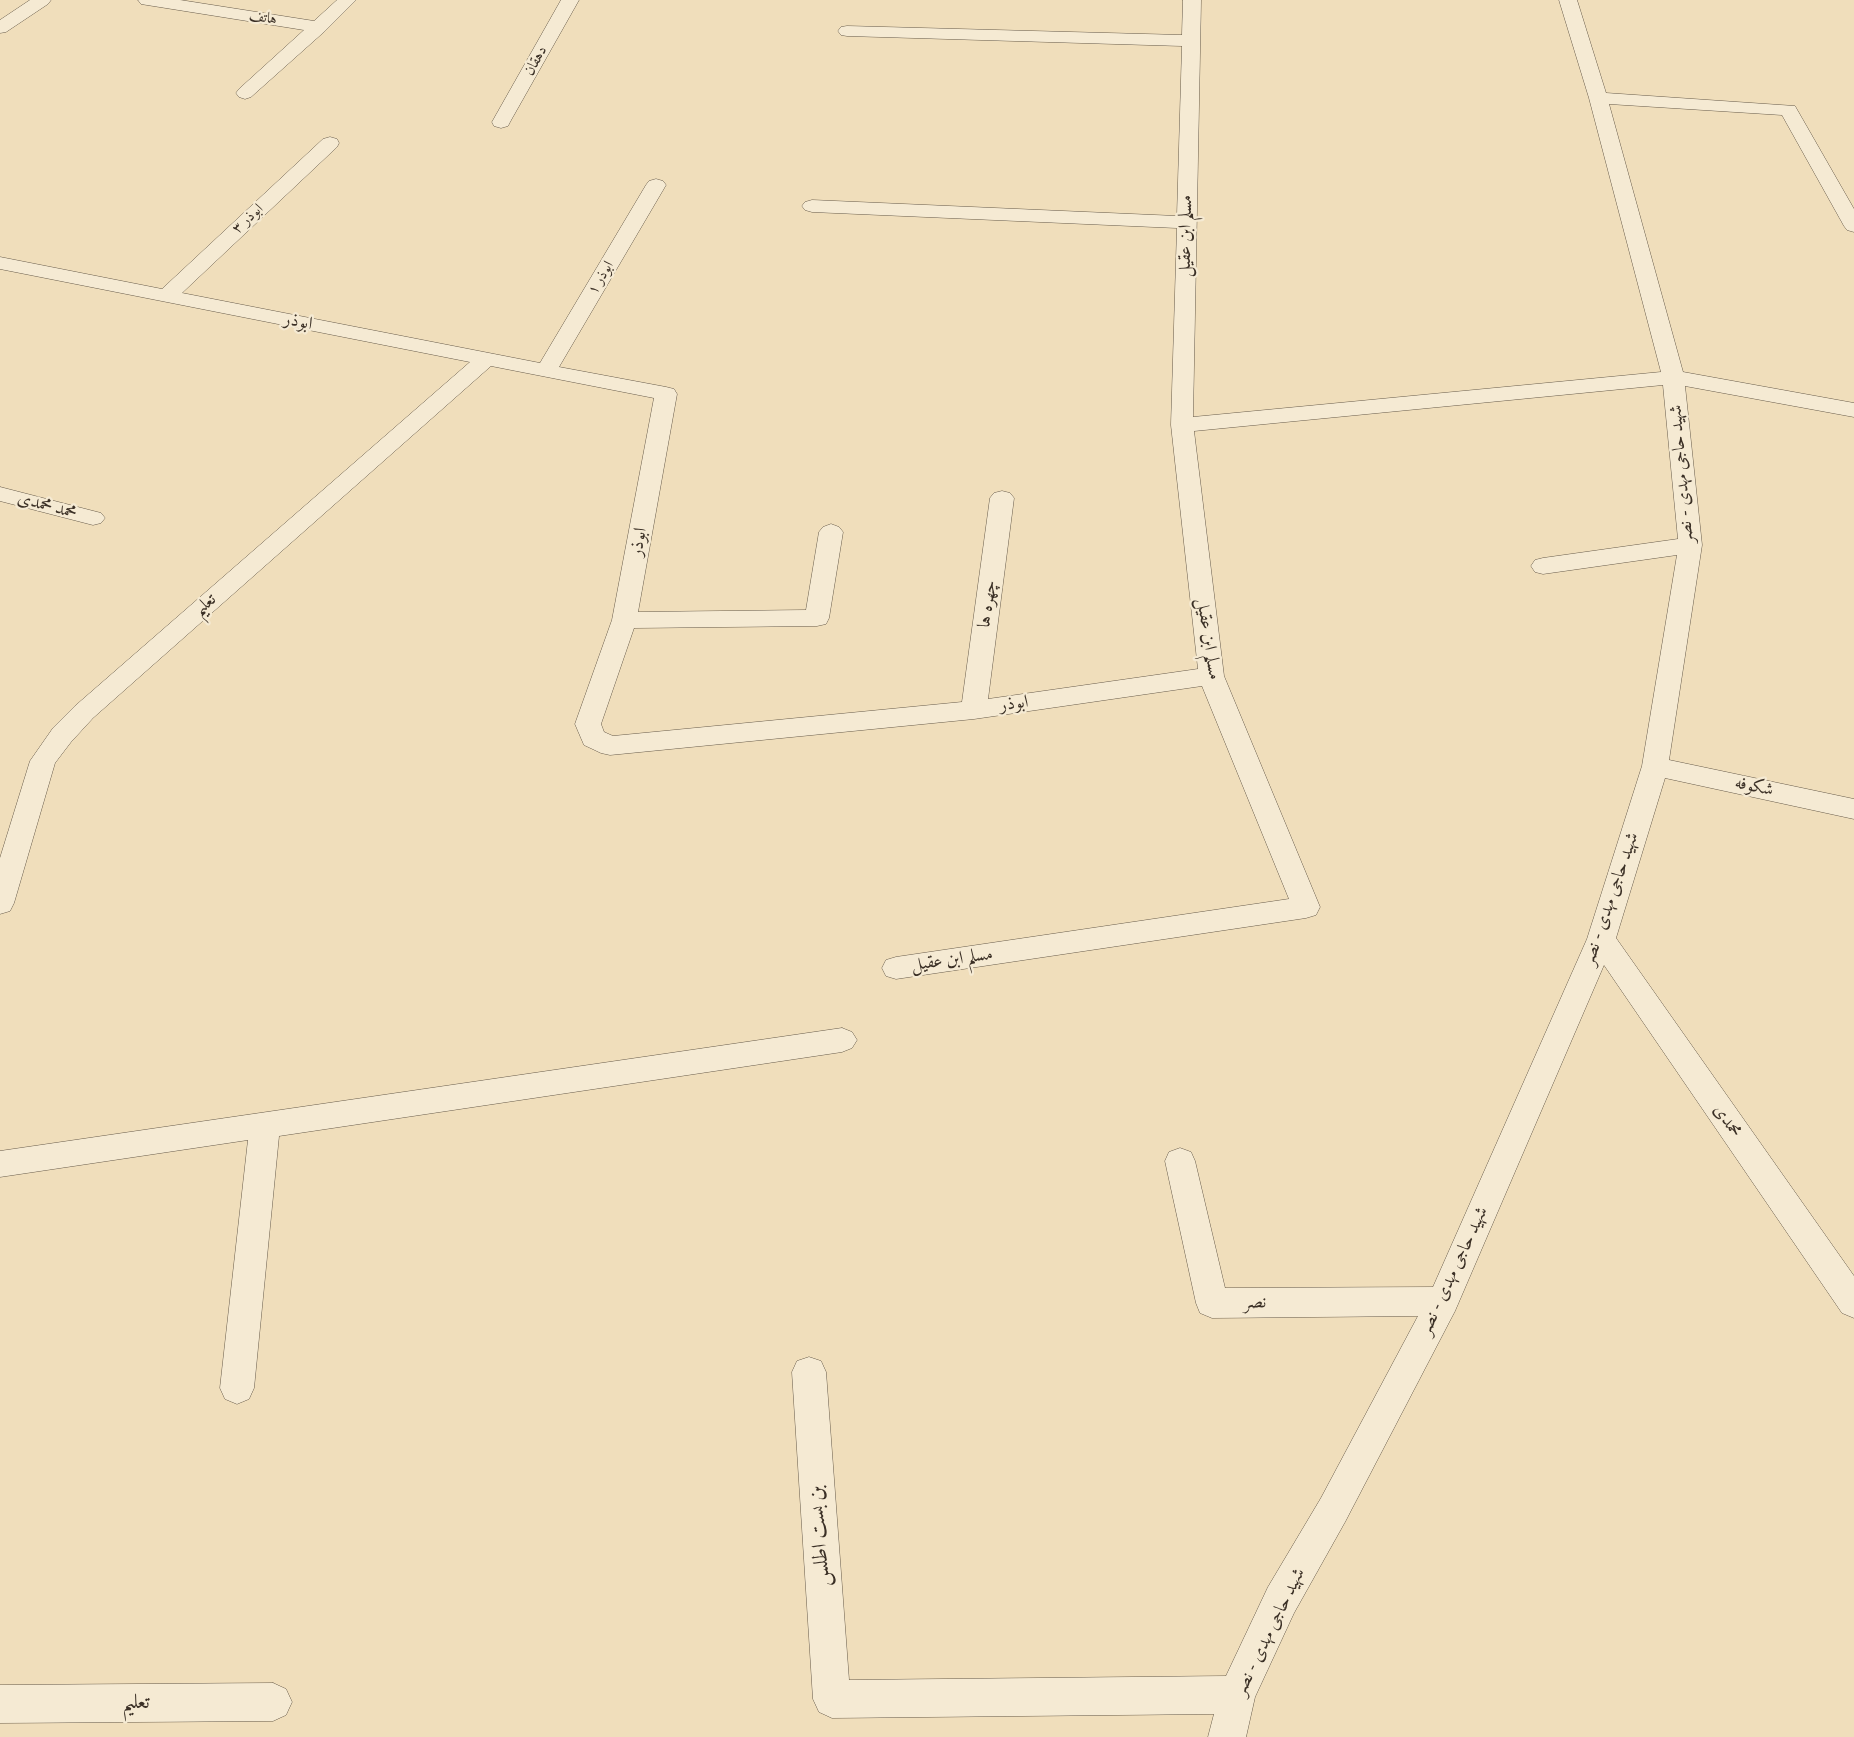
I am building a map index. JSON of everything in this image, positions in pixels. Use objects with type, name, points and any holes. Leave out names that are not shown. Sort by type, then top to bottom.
[{"type":"street","points":[[0,28],[42,0]]},
{"type":"street","name":"هاتف","points":[[147,0],[319,27]]},
{"type":"street","points":[[245,93],[347,0]]},
{"type":"street","name":"دهقان","points":[[502,122],[570,0]]},
{"type":"street","name":"مسلم ابن عقیل","points":[[896,968],[1306,907],[1211,676],[1182,425],[1192,0]]},
{"type":"street","name":"شهید حاجی مهدی - نصر","points":[[1227,1737],[1237,1695],[1281,1600],[1333,1510],[1443,1301],[1601,939],[1655,766],[1690,544],[1674,377],[1598,98],[1568,0]]},
{"type":"street","points":[[847,32],[1191,41]]},
{"type":"street","points":[[1598,98],[1788,110],[1854,226]]},
{"type":"street","name":"ابوذر ۳","points":[[166,296],[330,143]]},
{"type":"street","name":"ابوذر ۱","points":[[546,371],[656,185]]},
{"type":"street","points":[[812,206],[1186,222]]},
{"type":"street","name":"ابوذر","points":[[0,263],[666,394],[624,620],[588,724],[593,738],[610,746],[974,710],[1211,676]]},
{"type":"street","name":"تعلیم","points":[[0,903],[43,761],[62,735],[84,712],[486,359]]},
{"type":"street","points":[[1182,425],[1674,377],[1854,410]]},
{"type":"street","name":"محمد محمدی","points":[[0,494],[93,518]]},
{"type":"street","name":"چهره ها","points":[[974,710],[1002,498]]},
{"type":"street","points":[[624,620],[816,618],[831,532]]},
{"type":"street","points":[[1543,566],[1690,544]]},
{"type":"street","name":"شکوفه","points":[[1655,766],[1854,808]]},
{"type":"street","name":"محمدی","points":[[1601,939],[1854,1303]]},
{"type":"street","points":[[0,1164],[842,1040]]},
{"type":"street","points":[[237,1388],[265,1125]]},
{"type":"street","name":"نصر","points":[[1180,1162],[1212,1303],[1443,1301]]},
{"type":"street","name":"بن بست اطلس","points":[[809,1372],[832,1699],[1237,1695]]},
{"type":"street","name":"تعلیم","points":[[0,1704],[272,1702]]}]
